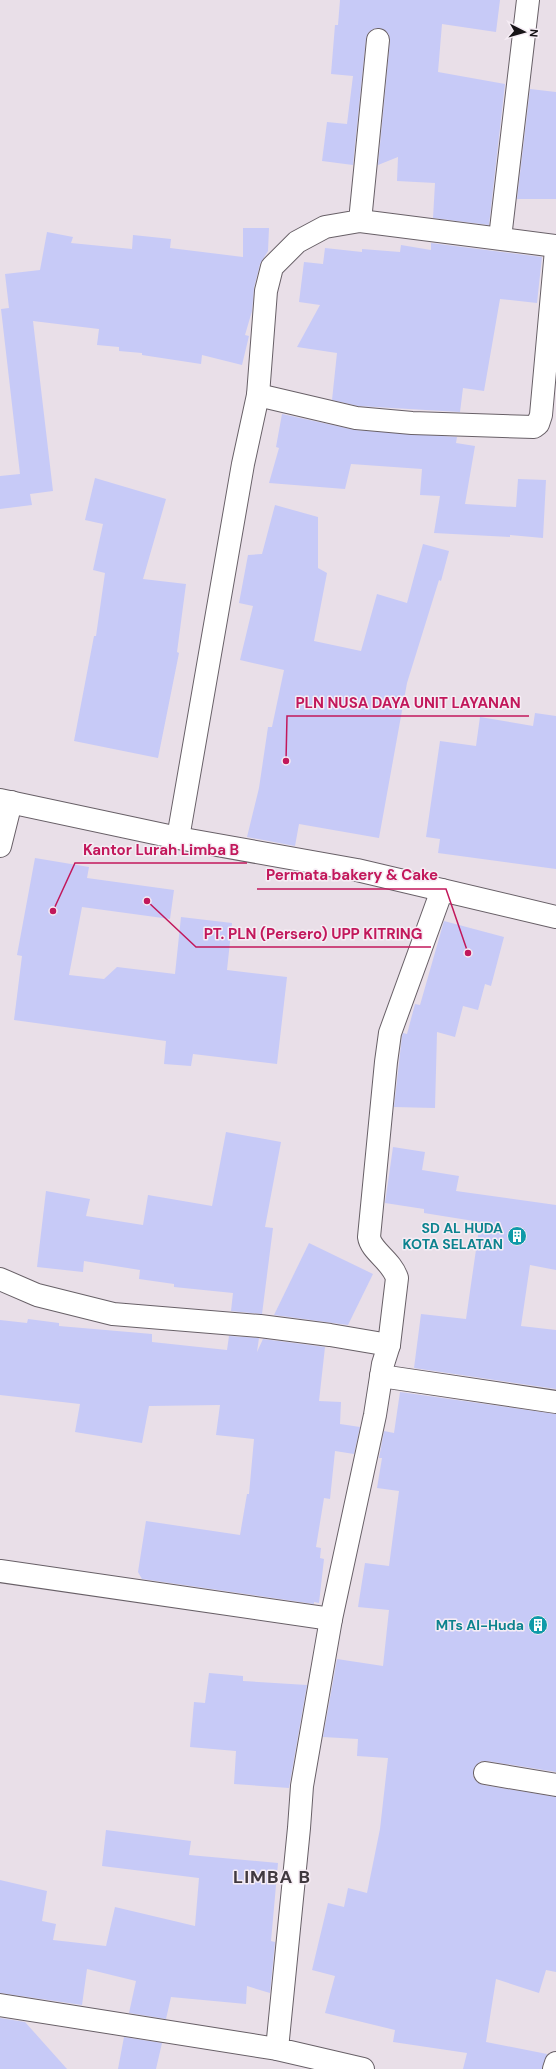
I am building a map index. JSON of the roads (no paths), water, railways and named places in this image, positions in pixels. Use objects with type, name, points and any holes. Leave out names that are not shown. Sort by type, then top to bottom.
[{"type":"street","points":[[500,238],[528,0]]},
{"type":"street","points":[[360,221],[378,40]]},
{"type":"street","points":[[178,838],[243,464],[258,395],[266,291],[272,267],[297,242],[325,227],[360,221],[556,246]]},
{"type":"street","points":[[258,395],[356,418],[412,423],[534,427],[538,424],[541,415],[556,250]]},
{"type":"street","points":[[0,846],[6,801],[178,838],[357,870],[556,917]]},
{"type":"street","points":[[277,2049],[302,1786],[331,1619],[381,1376],[389,1345],[397,1278],[394,1267],[370,1244],[386,1062],[390,1033],[442,890]]},
{"type":"street","points":[[0,1278],[37,1295],[113,1314],[260,1326],[330,1335],[389,1345]]},
{"type":"street","points":[[381,1376],[556,1402]]},
{"type":"street","points":[[0,1571],[331,1619]]},
{"type":"street","points":[[484,1773],[556,1785]]},
{"type":"street","points":[[0,2005],[277,2049],[362,2069]]},
{"type":"street","points":[[554,2069],[556,2063]]},
{"type":"place","name":"PLN NUSA DAYA UNIT LAYANAN","points":[[286,761]]},
{"type":"place","name":"PT. PLN (Persero) UPP KITRING","points":[[147,901]]},
{"type":"place","name":"Kantor Lurah Limba B","points":[[53,911]]},
{"type":"place","name":"Permata bakery & Cake","points":[[468,953]]},
{"type":"place","name":"SD AL HUDA KOTA SELATAN","points":[[517,1236]]},
{"type":"place","name":"MTs Al-Huda","points":[[538,1625]]},
{"type":"district","name":"LIMBA B","points":[[272,1877]]}]
